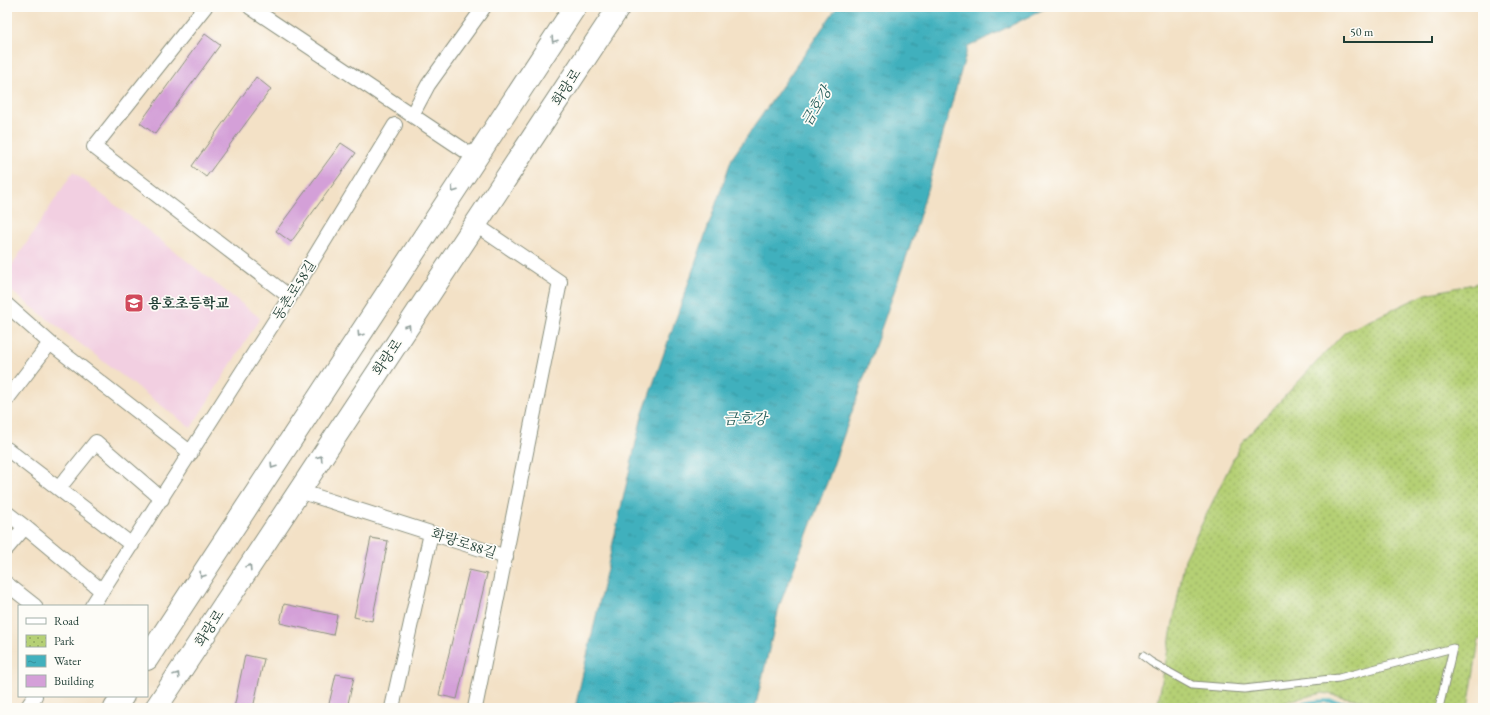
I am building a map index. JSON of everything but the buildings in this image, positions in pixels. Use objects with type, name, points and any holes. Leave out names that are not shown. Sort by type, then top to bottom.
[{"type":"main road","points":[[148,657],[575,7]]},
{"type":"main road","name":"화랑로","points":[[156,708],[619,7]]},
{"type":"main road","points":[[115,708],[121,697]]},
{"type":"street","points":[[205,7],[94,148],[290,297]]},
{"type":"street","points":[[250,7],[476,158]]},
{"type":"street","points":[[412,115],[428,85],[484,7]]},
{"type":"street","name":"동촌로58길","points":[[93,605],[290,297],[395,125]]},
{"type":"street","points":[[476,225],[560,282],[506,557]]},
{"type":"street","points":[[7,305],[50,343],[191,453]]},
{"type":"street","points":[[7,399],[50,343]]},
{"type":"street","points":[[59,488],[96,442],[162,499]]},
{"type":"street","points":[[7,449],[132,545]]},
{"type":"street","name":"화랑로88길","points":[[299,491],[506,557],[475,708]]},
{"type":"street","points":[[7,513],[26,527],[102,591]]},
{"type":"street","points":[[7,548],[26,527]]},
{"type":"street","points":[[392,708],[431,533]]},
{"type":"street","points":[[7,584],[34,605]]},
{"type":"street","points":[[27,708],[34,697]]},
{"type":"lane","points":[[1143,656],[1192,685],[1244,689],[1339,678],[1453,648],[1439,708]]},
{"type":"shaded area","name":"용호초등학교","points":[[73,172],[260,318],[191,428],[7,288],[7,273]]},
{"type":"green space","points":[[1483,282],[1483,639],[1479,640],[1468,708],[1401,708],[1323,693],[1291,700],[1272,708],[1157,708],[1185,559],[1241,443],[1345,332],[1426,294]]},
{"type":"water","name":"금호강","points":[[837,7],[1048,7],[968,47],[914,235],[828,480],[780,604],[755,708],[575,708],[642,416],[732,158]]},
{"type":"waterway","points":[[1292,708],[1302,704],[1322,701],[1343,702],[1374,708]]},
{"type":"place","name":"용호초등학교","points":[[134,303]]}]
